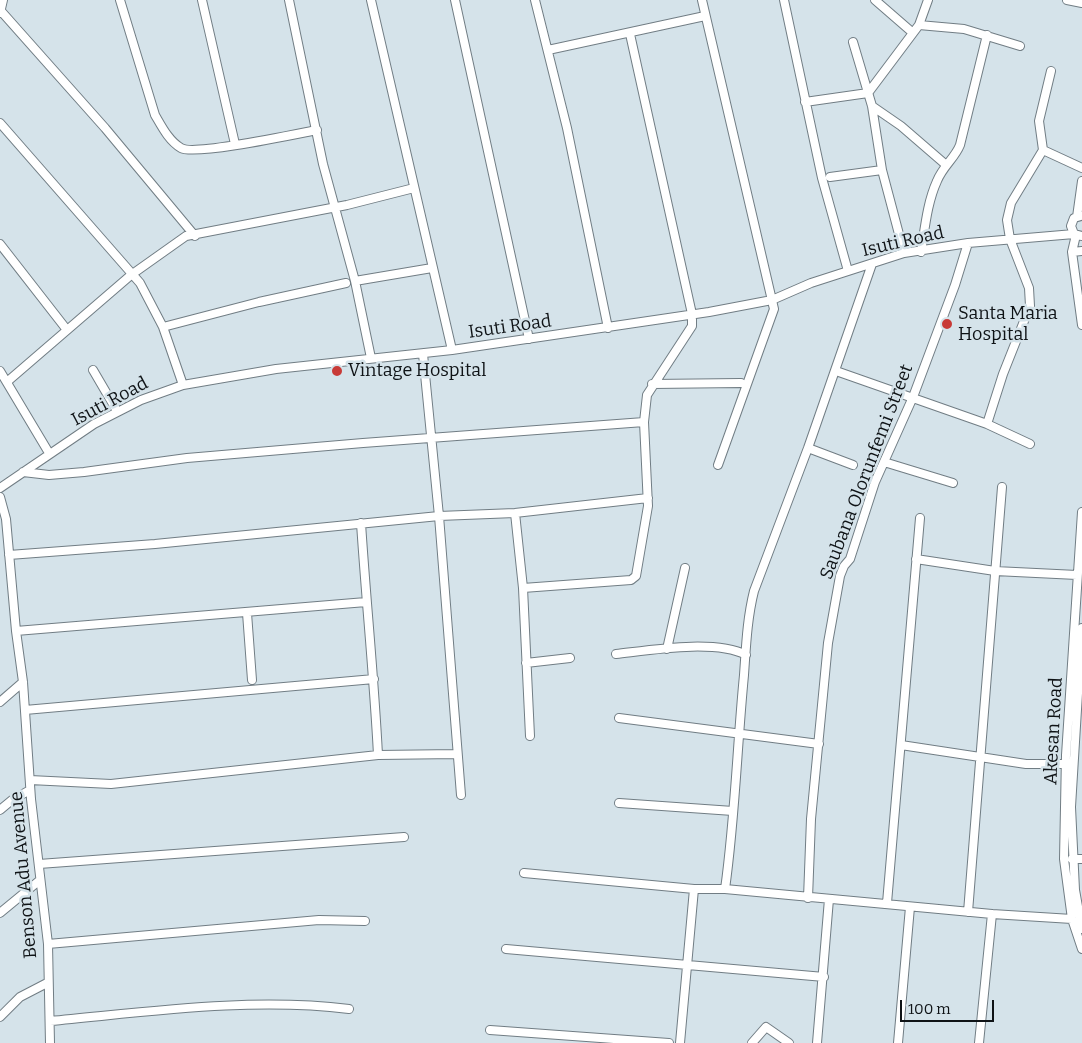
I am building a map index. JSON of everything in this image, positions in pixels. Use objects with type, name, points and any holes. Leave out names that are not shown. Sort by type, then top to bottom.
[{"type":"street","points":[[3,0],[0,12],[105,128],[195,236]]},
{"type":"street","points":[[120,0],[144,85],[155,115],[164,131],[181,148],[187,150],[235,144],[317,130]]},
{"type":"street","points":[[202,0],[235,144]]},
{"type":"street","points":[[289,0],[323,164],[355,281],[371,358]]},
{"type":"street","points":[[372,0],[452,350]]},
{"type":"street","points":[[455,0],[528,339]]},
{"type":"street","points":[[535,0],[567,128],[608,328]]},
{"type":"street","points":[[702,0],[764,274],[772,300],[772,314],[718,465]]},
{"type":"street","points":[[784,0],[822,178],[848,271]]},
{"type":"street","points":[[875,0],[913,33]]},
{"type":"street","points":[[805,102],[868,93],[920,25],[928,0]]},
{"type":"street","points":[[1068,0],[1082,3]]},
{"type":"street","points":[[548,50],[630,34],[705,16]]},
{"type":"street","points":[[920,25],[956,28],[987,35],[1020,46]]},
{"type":"street","points":[[523,588],[631,580],[636,576],[648,498],[644,422],[647,395],[652,384],[689,333],[692,314],[630,34]]},
{"type":"street","points":[[922,252],[931,198],[945,164],[954,157],[960,145],[987,35]]},
{"type":"street","points":[[853,42],[872,106],[882,170],[904,253]]},
{"type":"street","points":[[987,424],[1030,306],[1029,288],[1010,239],[1008,211],[1043,150],[1039,121],[1052,71]]},
{"type":"street","points":[[872,106],[901,126],[945,164]]},
{"type":"street","points":[[0,123],[143,288],[163,327],[183,385]]},
{"type":"street","points":[[1043,150],[1082,168]]},
{"type":"street","points":[[830,177],[882,170]]},
{"type":"street","points":[[1082,181],[1080,216],[1072,220],[1076,233],[1072,252],[1082,325]]},
{"type":"street","points":[[8,381],[131,275],[177,240],[186,236],[195,236],[335,207],[414,188]]},
{"type":"street","name":"Isuti Road","points":[[0,488],[117,412],[164,390],[183,385],[276,369],[423,354],[692,314],[772,300],[811,283],[904,253],[922,252],[968,243],[1076,233]]},
{"type":"street","name":"Saubana Olorunfemi Street","points":[[808,898],[811,819],[831,618],[840,576],[844,566],[850,559],[884,462],[913,397],[955,285],[968,243]]},
{"type":"street","points":[[0,244],[67,330]]},
{"type":"street","points":[[1072,252],[1082,252],[1082,246]]},
{"type":"street","points":[[725,890],[733,829],[739,733],[754,591],[836,371],[872,264]]},
{"type":"street","points":[[355,281],[432,268]]},
{"type":"street","points":[[163,327],[259,302],[346,283]]},
{"type":"street","points":[[423,354],[439,516],[461,795]]},
{"type":"street","points":[[93,370],[117,412]]},
{"type":"street","points":[[0,371],[8,381],[50,454]]},
{"type":"street","points":[[836,371],[987,424],[1030,444]]},
{"type":"street","points":[[652,384],[742,383]]},
{"type":"street","points":[[23,472],[49,475],[187,458],[644,422]]},
{"type":"street","points":[[808,448],[853,465]]},
{"type":"street","points":[[884,462],[953,483]]},
{"type":"street","points":[[968,912],[982,758],[1002,487]]},
{"type":"street","name":"Benson Adu Avenue","points":[[0,497],[6,519],[10,555],[16,630],[23,682],[30,790],[48,944],[50,1043]]},
{"type":"street","points":[[10,555],[155,544],[439,516],[515,513],[648,498]]},
{"type":"street","name":"Akesan Road","points":[[1082,512],[1066,764],[1064,859],[1072,919],[1082,949]]},
{"type":"street","points":[[515,513],[523,588],[530,736]]},
{"type":"street","points":[[888,903],[920,518]]},
{"type":"street","points":[[361,523],[366,602],[374,679],[378,755]]},
{"type":"street","points":[[916,559],[995,571],[1077,575]]},
{"type":"street","points":[[667,649],[685,568]]},
{"type":"street","points":[[16,630],[366,602]]},
{"type":"street","points":[[247,613],[252,680]]},
{"type":"street","name":"Akesan Road","points":[[1082,628],[1078,774],[1071,807],[1074,890],[1082,929]]},
{"type":"street","points":[[616,654],[676,647],[729,649],[746,656]]},
{"type":"street","points":[[526,663],[570,658]]},
{"type":"street","points":[[25,710],[374,679]]},
{"type":"street","points":[[0,702],[23,682]]},
{"type":"street","points":[[619,718],[819,744]]},
{"type":"street","points":[[901,744],[1026,764],[1066,764]]},
{"type":"street","points":[[30,780],[110,784],[378,755],[458,754]]},
{"type":"street","points":[[0,810],[12,800],[30,790]]},
{"type":"street","points":[[619,803],[733,811]]},
{"type":"street","points":[[39,864],[404,837]]},
{"type":"street","points":[[1072,859],[1082,859]]},
{"type":"street","points":[[524,873],[694,889],[888,903],[910,907],[968,912],[1072,919]]},
{"type":"street","points":[[0,912],[40,880]]},
{"type":"street","points":[[680,1043],[694,889]]},
{"type":"street","points":[[817,1043],[829,899]]},
{"type":"street","points":[[898,1043],[910,907]]},
{"type":"street","points":[[979,1043],[992,914]]},
{"type":"street","points":[[48,944],[319,920],[365,922]]},
{"type":"street","points":[[506,949],[824,977]]},
{"type":"street","points":[[0,1017],[20,997],[48,983]]},
{"type":"street","points":[[50,1021],[182,1009],[310,1004],[349,1009]]},
{"type":"street","points":[[752,1043],[766,1027],[789,1043]]},
{"type":"street","points":[[490,1030],[669,1043]]},
{"type":"place","name":"Santa Maria Hospital","points":[[947,324]]},
{"type":"place","name":"Vintage Hospital","points":[[337,371]]}]
